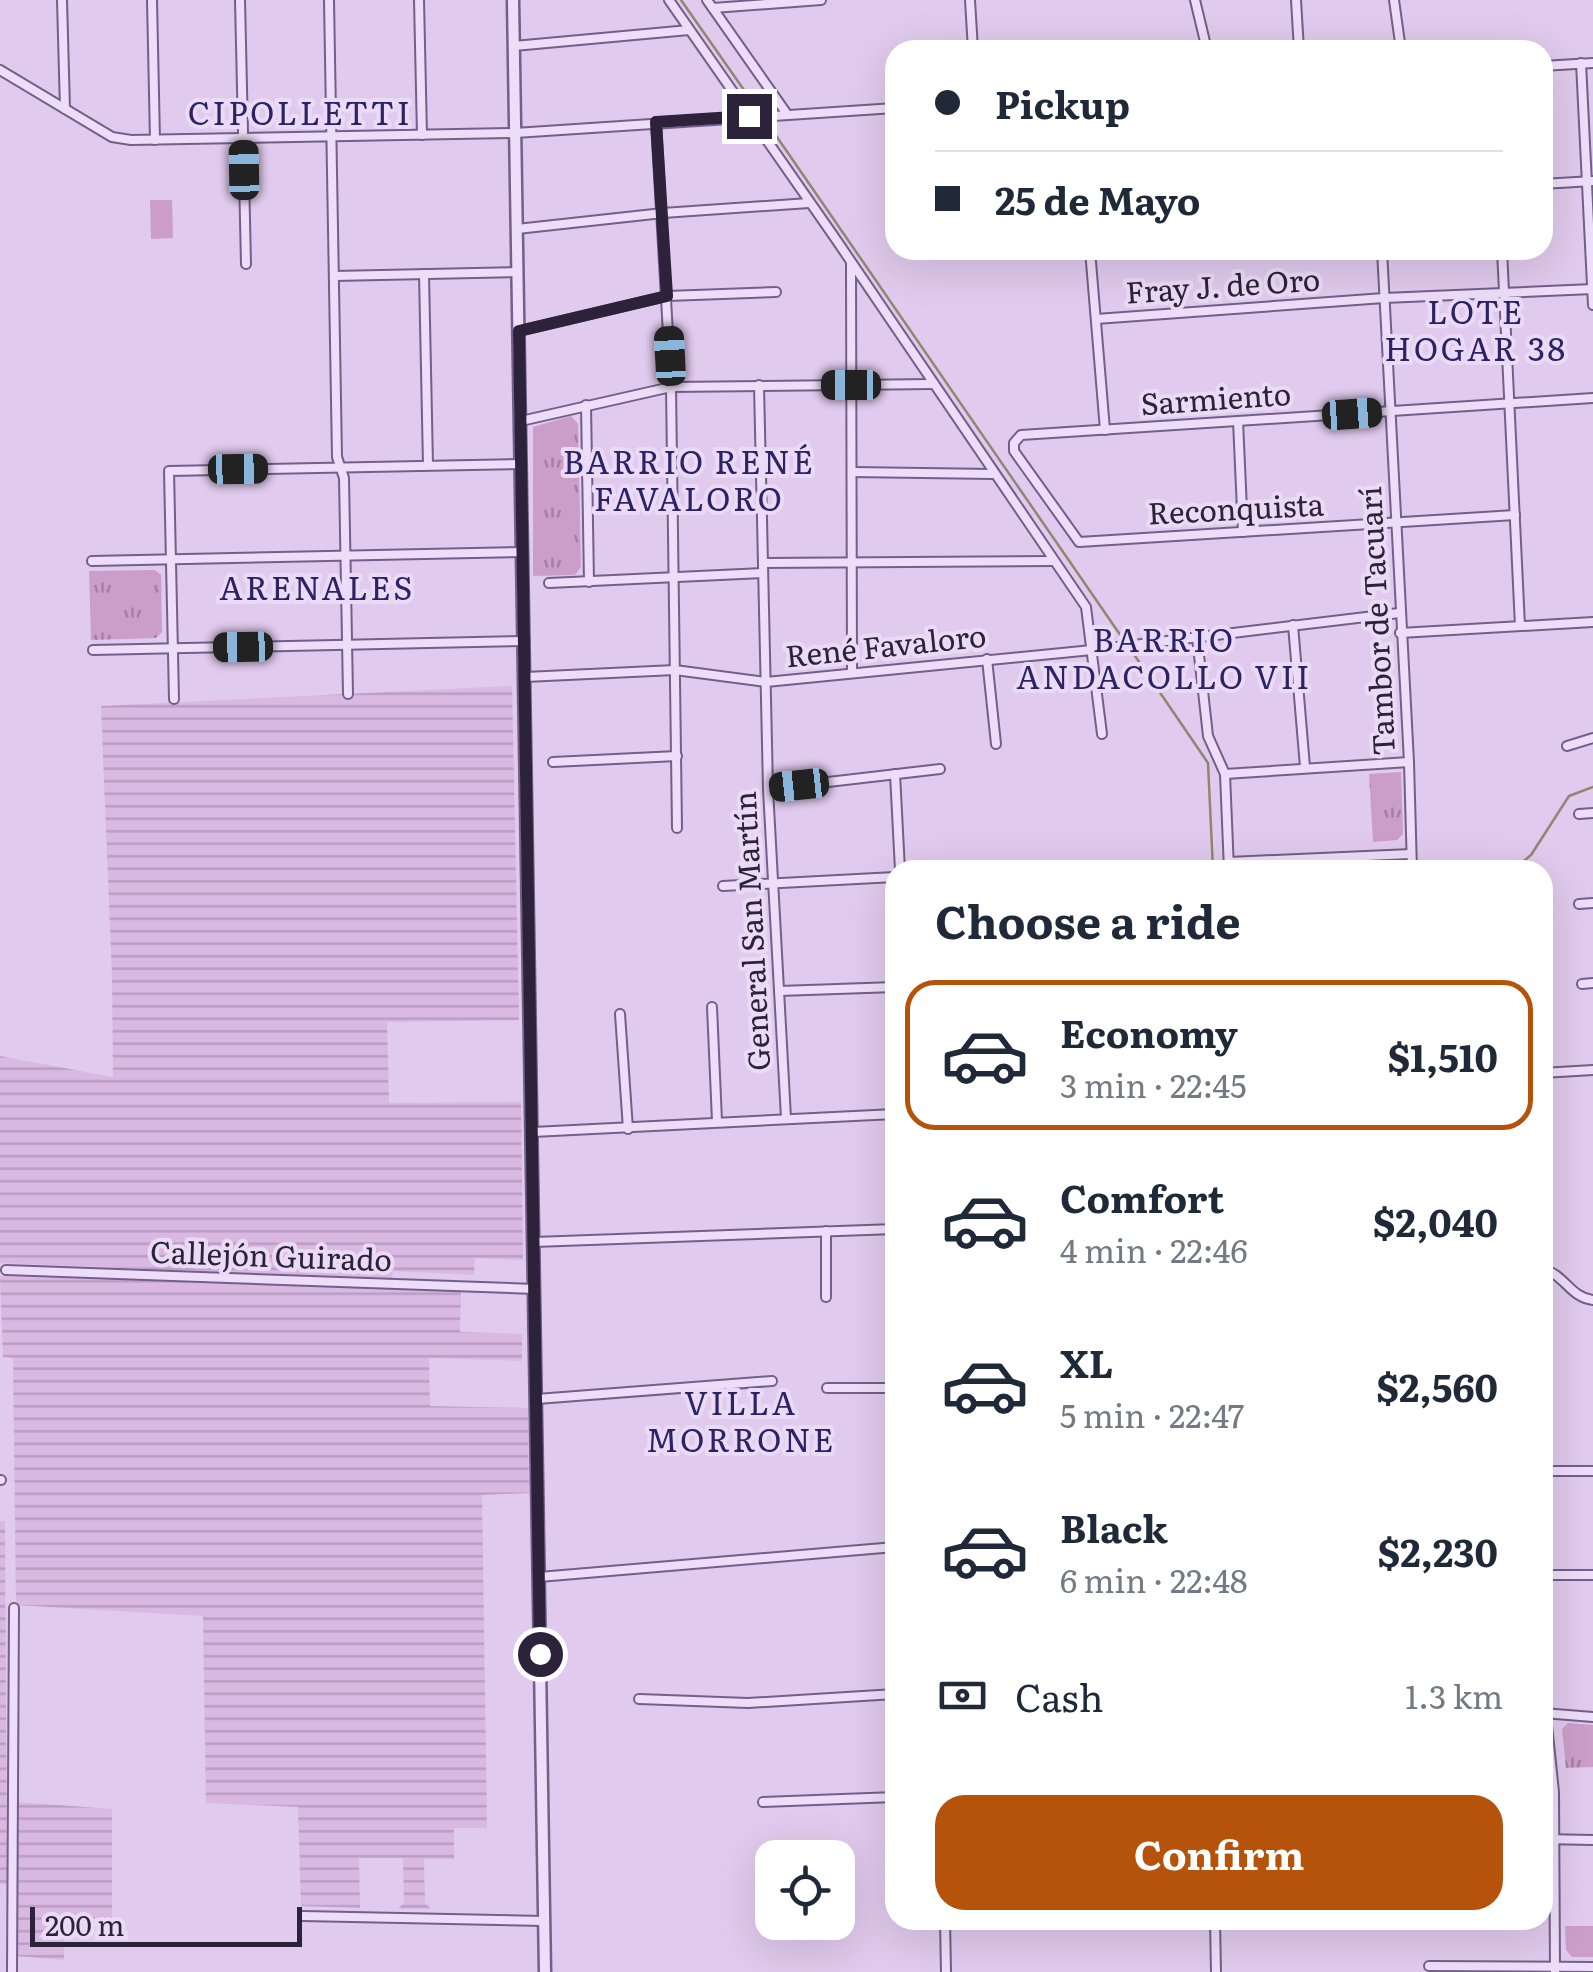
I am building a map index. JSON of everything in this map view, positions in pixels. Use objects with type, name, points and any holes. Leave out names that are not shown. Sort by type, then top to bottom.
[{"type":"street","points":[[62,0],[65,108]]},
{"type":"street","points":[[152,0],[155,140]]},
{"type":"street","points":[[240,0],[246,264]]},
{"type":"street","points":[[328,0],[338,456],[344,478],[348,694]]},
{"type":"street","points":[[418,0],[422,135]]},
{"type":"street","points":[[513,0],[545,1972]]},
{"type":"street","points":[[668,0],[1086,607],[1102,734]]},
{"type":"street","points":[[710,4],[821,0]]},
{"type":"street","points":[[970,0],[972,40]]},
{"type":"street","points":[[1195,0],[1205,40]]},
{"type":"street","points":[[1296,0],[1299,40]]},
{"type":"street","points":[[1394,0],[1400,40]]},
{"type":"street","points":[[710,4],[786,114]]},
{"type":"street","points":[[514,46],[690,30]]},
{"type":"street","points":[[1553,65],[1593,63]]},
{"type":"street","points":[[1581,64],[1590,182],[1593,305]]},
{"type":"street","points":[[0,70],[112,137],[155,140],[516,133],[885,109]]},
{"type":"street","points":[[656,122],[671,387],[678,828]]},
{"type":"street","points":[[1553,184],[1590,182]]},
{"type":"street","points":[[517,230],[809,203]]},
{"type":"street","points":[[1091,260],[1105,430]]},
{"type":"street","name":"Tambor de Tacuarí","points":[[1382,260],[1411,860]]},
{"type":"street","points":[[1502,260],[1520,626]]},
{"type":"street","points":[[851,262],[852,673]]},
{"type":"street","points":[[334,276],[518,272]]},
{"type":"street","points":[[424,274],[428,466]]},
{"type":"street","name":"Fray J. de Oro","points":[[1096,319],[1384,298],[1593,289]]},
{"type":"street","points":[[519,331],[667,296],[776,292]]},
{"type":"street","points":[[521,421],[671,387],[933,384]]},
{"type":"street","name":"General San Martín","points":[[759,385],[768,789],[786,1118]]},
{"type":"street","name":"Sarmiento","points":[[1078,542],[1014,451],[1014,443],[1021,435],[1593,398]]},
{"type":"street","points":[[586,406],[588,582]]},
{"type":"street","points":[[1238,421],[1242,532]]},
{"type":"street","points":[[174,700],[169,470],[522,464]]},
{"type":"street","points":[[852,472],[993,474]]},
{"type":"street","name":"Reconquista","points":[[1078,542],[1515,515]]},
{"type":"street","points":[[92,561],[523,552]]},
{"type":"street","points":[[549,583],[674,579],[852,562],[1053,561]]},
{"type":"street","name":"René Favaloro","points":[[525,677],[675,670],[766,682],[1092,650],[1399,613]]},
{"type":"street","points":[[1400,633],[1593,622]]},
{"type":"street","points":[[1293,626],[1305,767]]},
{"type":"street","points":[[1197,636],[1206,725],[1225,774],[1229,860]]},
{"type":"street","points":[[92,650],[525,641]]},
{"type":"street","points":[[987,659],[996,744]]},
{"type":"street","points":[[1568,746],[1593,738]]},
{"type":"street","points":[[553,762],[676,756]]},
{"type":"street","points":[[1225,774],[1409,762]]},
{"type":"street","points":[[768,789],[940,769]]},
{"type":"street","points":[[895,774],[899,860]]},
{"type":"street","points":[[1579,814],[1593,813]]},
{"type":"street","points":[[1309,860],[1411,854]]},
{"type":"street","points":[[723,886],[885,878]]},
{"type":"street","points":[[1579,904],[1593,903]]},
{"type":"street","points":[[1582,984],[1593,983]]},
{"type":"street","points":[[779,991],[885,986]]},
{"type":"street","points":[[712,1007],[718,1121]]},
{"type":"street","points":[[620,1014],[628,1129]]},
{"type":"street","points":[[1553,1072],[1593,1070]]},
{"type":"street","points":[[532,1132],[885,1114]]},
{"type":"street","points":[[534,1242],[885,1229]]},
{"type":"street","points":[[826,1231],[826,1297]]},
{"type":"street","name":"Callejón Guirado","points":[[6,1270],[535,1289]]},
{"type":"street","points":[[1553,1272],[1574,1294],[1593,1300]]},
{"type":"street","points":[[536,1398],[772,1381]]},
{"type":"street","points":[[827,1388],[885,1388]]},
{"type":"street","points":[[1553,1470],[1593,1470]]},
{"type":"street","points":[[539,1577],[885,1548]]},
{"type":"street","points":[[1553,1575],[1593,1575]]},
{"type":"street","points":[[12,1972],[14,1608]]},
{"type":"street","points":[[639,1699],[748,1703],[885,1695]]},
{"type":"street","points":[[1553,1714],[1593,1717]]},
{"type":"street","points":[[1553,1784],[1556,1969]]},
{"type":"street","points":[[763,1802],[885,1797]]},
{"type":"street","points":[[1554,1839],[1593,1840]]},
{"type":"street","points":[[304,1916],[544,1921]]},
{"type":"street","points":[[945,1930],[946,1972]]},
{"type":"street","points":[[1215,1930],[1216,1972]]},
{"type":"street","points":[[1429,1966],[1593,1967]]},
{"type":"shaded area","points":[[512,686],[519,1020],[387,1022],[389,1103],[521,1102],[523,1260],[475,1258],[474,1275],[393,1271],[392,1279],[0,1263],[0,1056],[113,1077],[101,706]]},
{"type":"shaded area","points":[[0,1276],[461,1291],[460,1332],[522,1334],[522,1361],[429,1358],[430,1406],[528,1408],[529,1493],[482,1495],[487,1828],[454,1828],[454,1859],[424,1859],[425,1903],[431,1909],[398,1909],[404,1903],[403,1858],[359,1858],[360,1908],[301,1906],[298,1807],[206,1803],[203,1616],[16,1605],[13,1358],[3,1357]]},
{"type":"shaded area","points":[[0,1521],[5,1521],[7,1884],[0,1884]]},
{"type":"shaded area","points":[[18,1802],[112,1809],[112,1919],[64,1918],[64,1960],[15,1956]]},
{"type":"green space","points":[[150,200],[172,200],[173,238],[151,239]]},
{"type":"green space","points":[[571,416],[578,424],[581,567],[575,575],[533,576],[533,427]]},
{"type":"green space","points":[[155,570],[161,575],[162,632],[156,638],[91,640],[89,571]]},
{"type":"green space","points":[[1401,772],[1403,834],[1397,840],[1373,842],[1369,774]]},
{"type":"green space","points":[[1568,1723],[1593,1725],[1593,1767],[1566,1768],[1562,1729]]},
{"type":"green space","points":[[1565,1926],[1593,1926],[1593,1957],[1572,1957],[1566,1950]]},
{"type":"waterway","points":[[681,0],[758,110]]},
{"type":"waterway","points":[[768,124],[1121,636]]},
{"type":"waterway","points":[[1133,653],[1208,763],[1213,860]]},
{"type":"waterway","points":[[1525,860],[1569,796],[1593,787]]},
{"type":"district","name":"CIPOLLETTI","points":[[300,114]]},
{"type":"district","name":"LOTE HOGAR 38","points":[[1476,332]]},
{"type":"district","name":"BARRIO RENÉ FAVALORO","points":[[689,482]]},
{"type":"district","name":"ARENALES","points":[[317,589]]},
{"type":"district","name":"BARRIO ANDACOLLO VII","points":[[1164,660]]},
{"type":"district","name":"VILLA MORRONE","points":[[741,1422]]},
{"type":"route","points":[[540,1654],[519,331],[667,296],[656,122],[749,116]]}]
